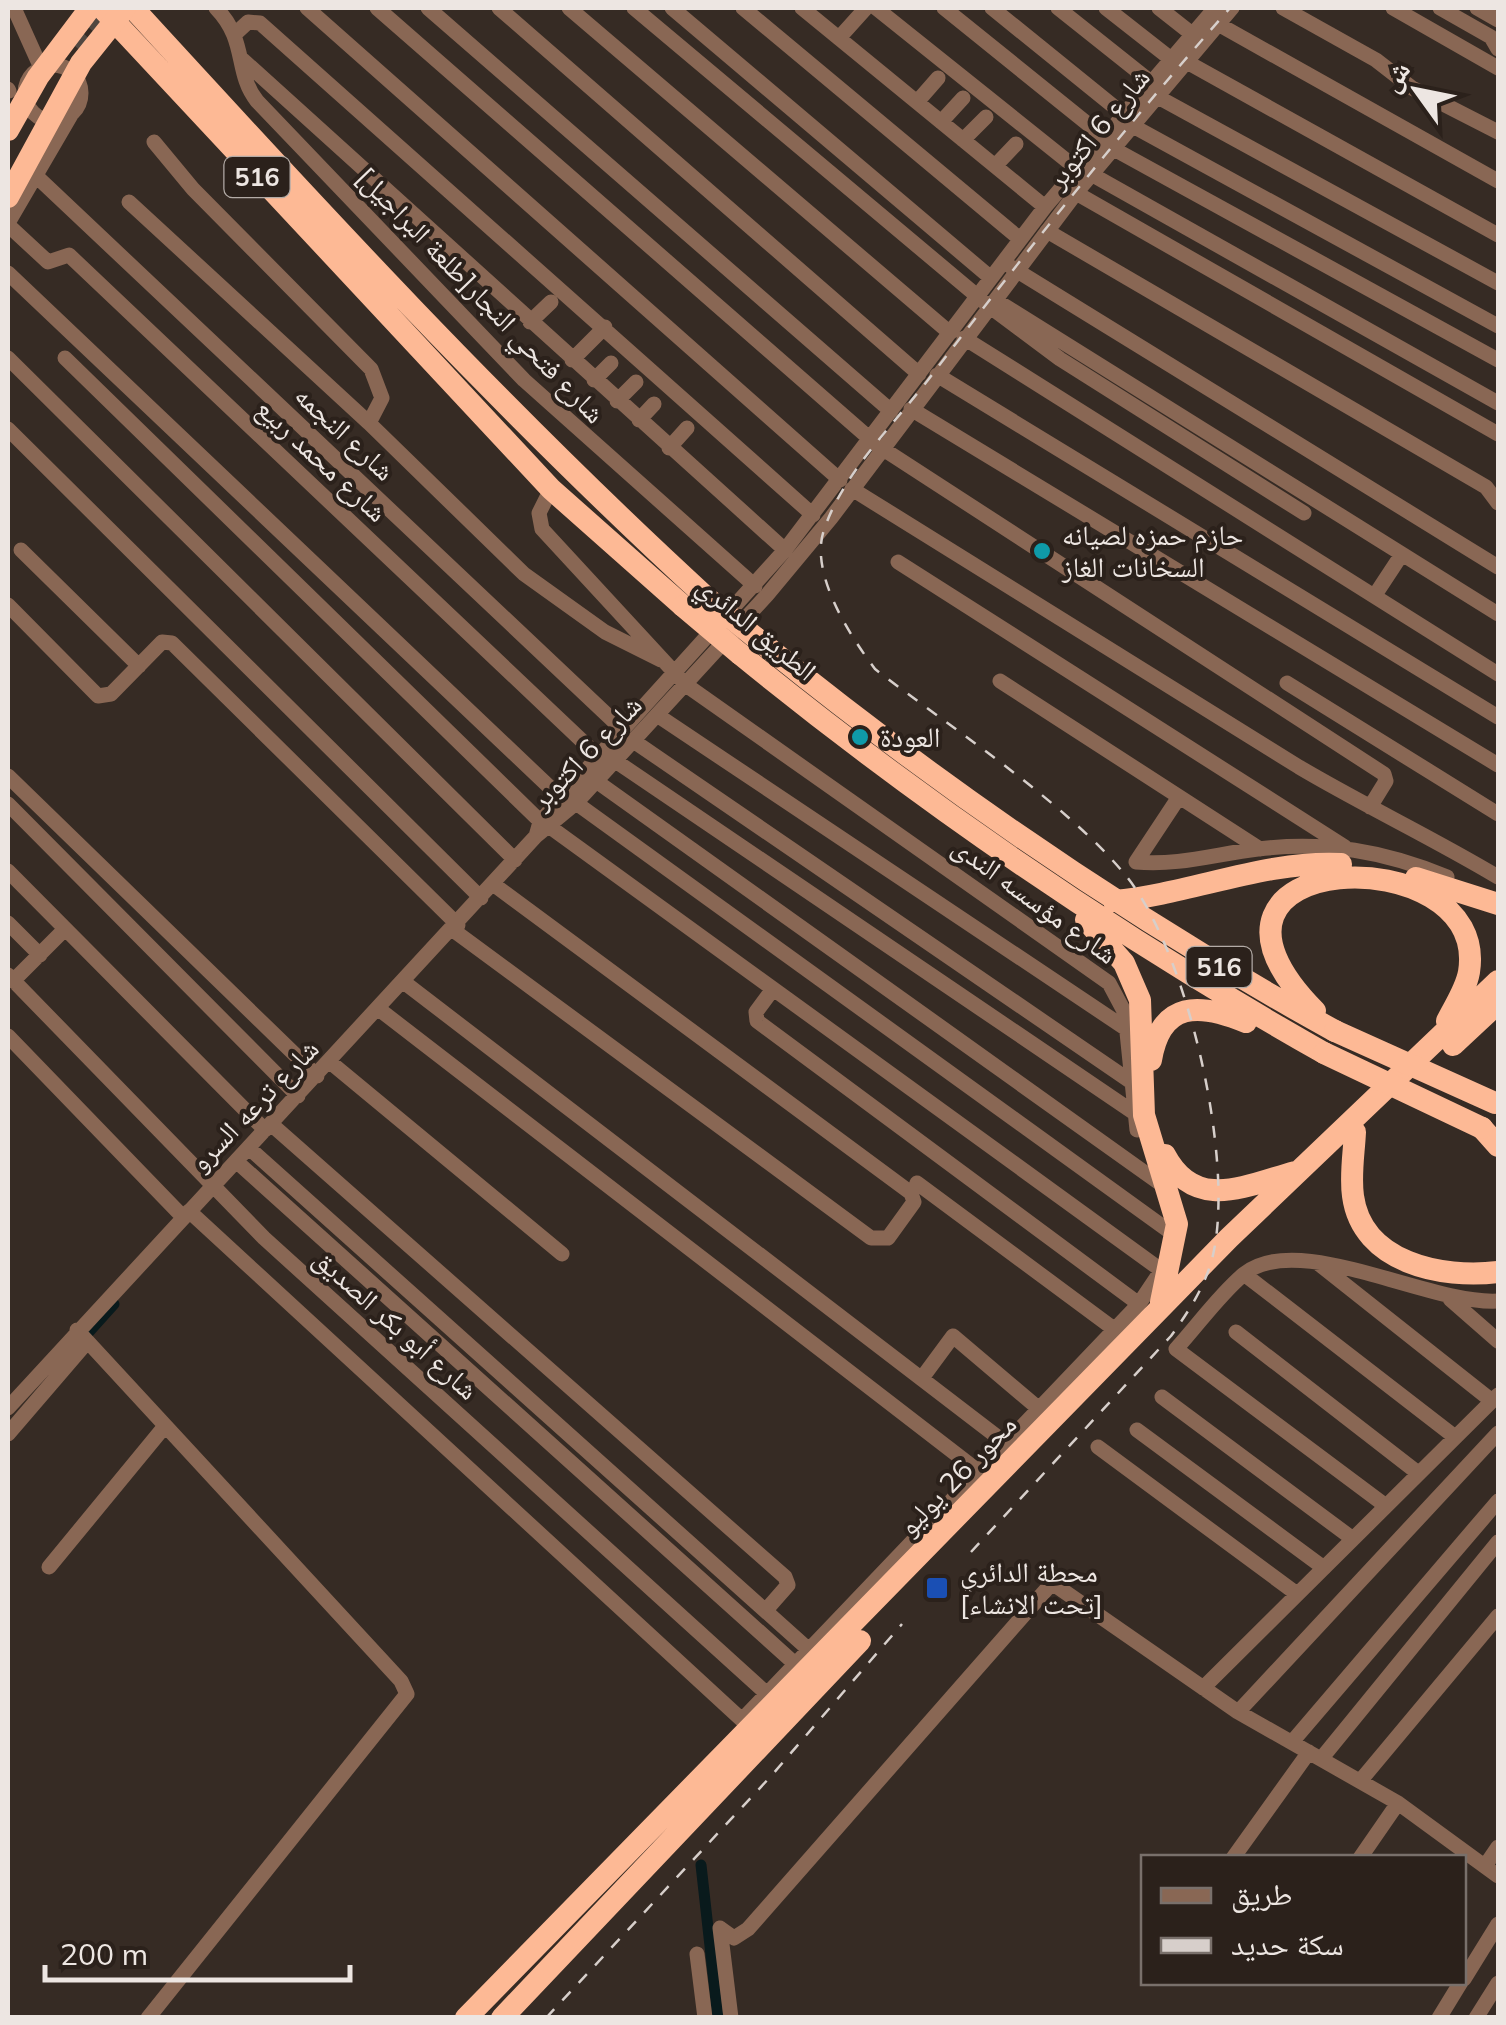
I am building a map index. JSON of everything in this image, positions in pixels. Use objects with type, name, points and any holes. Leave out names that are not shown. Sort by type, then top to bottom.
[{"type":"highway","points":[[8,128],[38,77],[90,8]]},
{"type":"highway","name":"الطريق الدائري","points":[[102,8],[445,379],[552,489],[683,606],[867,728],[1104,911],[1324,1052],[1490,1132]]},
{"type":"highway","points":[[8,197],[81,63],[125,8]]},
{"type":"highway","name":"الطريق الدائري","points":[[133,8],[430,328],[706,598],[748,646]]},
{"type":"highway","points":[[1104,911],[1288,866],[1336,864],[1398,872],[1498,904]]},
{"type":"highway","points":[[1055,876],[1104,911],[1137,988],[1142,1020],[1144,1115],[1174,1205],[1176,1240],[1148,1307]]},
{"type":"highway","points":[[1335,1031],[1280,970],[1272,935],[1275,918],[1284,902],[1311,880],[1328,876],[1372,878],[1434,898],[1464,930],[1469,974],[1435,1043]]},
{"type":"highway","name":"الطريق الدائري","points":[[1104,911],[1335,1031],[1497,1104]]},
{"type":"highway","name":"محور 26 يوليو","points":[[466,2018],[1148,1307],[1498,981]]},
{"type":"highway","name":"محور 26 يوليو","points":[[502,2018],[1251,1228],[1490,1017],[1498,1003]]},
{"type":"highway","points":[[1298,1171],[1218,1190],[1200,1191],[1184,1182],[1165,1154],[1154,1122],[1150,1080],[1155,1041],[1183,1010],[1205,1007],[1324,1052]]},
{"type":"highway","points":[[1356,1132],[1353,1197],[1365,1231],[1378,1246],[1411,1264],[1442,1271],[1498,1272]]},
{"type":"highway","points":[[1490,1132],[1498,1146]]},
{"type":"street","points":[[14,8],[42,70]]},
{"type":"street","name":"شارع فتحي النجار[طلعة البراجيل]","points":[[216,8],[235,34],[253,96],[524,380],[755,586]]},
{"type":"street","points":[[307,8],[846,484],[1370,807],[1408,823],[1498,877]]},
{"type":"street","points":[[377,8],[876,444],[1384,774],[1386,781],[1370,807]]},
{"type":"street","points":[[428,8],[891,412]]},
{"type":"street","points":[[500,8],[919,374]]},
{"type":"street","points":[[569,8],[957,336],[1498,674]]},
{"type":"street","points":[[634,8],[984,300],[1076,369],[1304,513]]},
{"type":"street","points":[[672,8],[991,278]]},
{"type":"street","points":[[743,8],[1020,239]]},
{"type":"street","points":[[802,8],[821,13],[839,38],[1045,206]]},
{"type":"street","points":[[839,38],[866,8]]},
{"type":"street","points":[[876,8],[1084,171],[1498,403]]},
{"type":"street","points":[[944,8],[1108,142],[1498,360]]},
{"type":"street","points":[[992,8],[1127,120],[1498,326]]},
{"type":"street","points":[[1058,8],[1153,89],[1498,284]]},
{"type":"street","points":[[1106,8],[1178,60],[1498,235]]},
{"type":"street","points":[[1159,8],[1192,34]]},
{"type":"street","name":"شارع 6 اكتوبر","points":[[1178,60],[1192,34],[1232,8]]},
{"type":"street","points":[[1283,8],[1376,60],[1412,88],[1498,132]]},
{"type":"street","points":[[1393,8],[1498,68]]},
{"type":"street","points":[[1440,8],[1491,36],[1498,49]]},
{"type":"street","points":[[1477,8],[1498,20]]},
{"type":"street","points":[[1216,16],[1498,181]]},
{"type":"street","name":"شارع 6 اكتوبر","points":[[984,300],[991,278],[1010,266],[1020,239],[1045,206],[1084,171],[1216,16]]},
{"type":"street","points":[[235,34],[248,22],[260,23],[814,515]]},
{"type":"street","points":[[8,108],[15,94],[68,52]]},
{"type":"street","points":[[243,60],[785,550]]},
{"type":"street","points":[[8,224],[81,96],[81,73],[42,70]]},
{"type":"street","points":[[917,102],[938,78]]},
{"type":"street","points":[[15,94],[46,121],[71,115]]},
{"type":"street","points":[[8,128],[15,94]]},
{"type":"street","points":[[941,122],[964,98]]},
{"type":"street","points":[[963,140],[986,118]]},
{"type":"street","points":[[154,142],[193,189],[370,369],[382,398],[369,423]]},
{"type":"street","points":[[994,166],[1016,144]]},
{"type":"street","name":"شارع 6 اكتوبر","points":[[876,444],[891,412],[919,374],[957,336],[1010,266],[1047,231],[1076,194],[1084,171]]},
{"type":"street","name":"شارع النجمه","points":[[34,174],[627,735],[1130,1081]]},
{"type":"street","points":[[1076,194],[1498,434]]},
{"type":"street","points":[[129,202],[369,423],[524,574],[605,632],[646,656],[663,661]]},
{"type":"street","name":"شارع محمد ربيع","points":[[8,224],[48,262],[70,255],[606,758]]},
{"type":"street","points":[[1047,231],[1486,487],[1497,499]]},
{"type":"street","points":[[1010,266],[1498,568]]},
{"type":"street","points":[[8,273],[568,800],[1169,1231]]},
{"type":"street","points":[[984,300],[1314,498],[1498,614]]},
{"type":"street","points":[[530,322],[551,302]]},
{"type":"street","points":[[572,360],[606,328]]},
{"type":"street","name":"شارع 6 اكتوبر","points":[[543,828],[627,735],[767,595],[876,444],[911,409],[937,375],[957,336]]},
{"type":"street","points":[[8,358],[515,860]]},
{"type":"street","points":[[66,358],[543,828],[774,989],[1161,1270]]},
{"type":"street","points":[[594,380],[611,364]]},
{"type":"street","points":[[937,375],[1498,717]]},
{"type":"street","points":[[617,401],[636,382]]},
{"type":"street","points":[[638,420],[654,404]]},
{"type":"street","points":[[911,409],[1498,764]]},
{"type":"street","points":[[669,448],[686,428]]},
{"type":"street","points":[[8,429],[481,898]]},
{"type":"street","name":"شارع 6 اكتوبر","points":[[627,735],[657,714],[755,586],[814,515],[846,484]]},
{"type":"street","name":"شارع مؤسسه الندى","points":[[190,1216],[742,1720],[1114,1329],[1148,1307],[1169,1231],[1158,1182],[1132,1112],[1128,1030],[1118,998],[1097,972],[681,680],[542,529],[540,513],[552,489]]},
{"type":"street","points":[[1286,540],[1314,498]]},
{"type":"street","points":[[20,550],[140,666]]},
{"type":"street","points":[[1375,595],[1402,554]]},
{"type":"street","points":[[898,562],[1345,847]]},
{"type":"street","points":[[8,605],[98,696],[111,694],[162,642],[178,648],[456,927],[871,1238],[888,1238],[914,1202],[911,1193],[494,884]]},
{"type":"street","points":[[1000,681],[1260,848]]},
{"type":"street","points":[[1287,683],[1498,814]]},
{"type":"street","points":[[657,714],[1128,1030]]},
{"type":"street","points":[[606,758],[1132,1112]]},
{"type":"street","name":"شارع 6 اكتوبر","points":[[568,800],[596,781],[606,758]]},
{"type":"street","points":[[8,776],[317,1076]]},
{"type":"street","points":[[596,781],[1158,1182]]},
{"type":"street","points":[[1179,797],[1136,862],[1174,864],[1260,848],[1345,847],[1385,854],[1462,884],[1498,892]]},
{"type":"street","points":[[8,804],[298,1096]]},
{"type":"street","name":"شارع ترعه السرو","points":[[8,1408],[82,1336],[190,1216],[254,1152],[298,1096],[543,828]]},
{"type":"street","points":[[8,871],[271,1128],[785,1577],[788,1585],[766,1610]]},
{"type":"street","points":[[8,923],[40,955]]},
{"type":"street","points":[[10,978],[65,929]]},
{"type":"street","name":"شارع أبو بكر الصديق","points":[[10,978],[277,1250],[766,1693]]},
{"type":"street","points":[[405,983],[1004,1442]]},
{"type":"street","points":[[774,989],[756,1012],[757,1021],[1148,1307]]},
{"type":"street","points":[[380,1010],[978,1471]]},
{"type":"street","points":[[8,1036],[190,1216]]},
{"type":"street","points":[[330,1062],[562,1254]]},
{"type":"street","points":[[254,1152],[808,1648]]},
{"type":"street","points":[[241,1164],[794,1663]]},
{"type":"street","points":[[918,1184],[1114,1329]]},
{"type":"street","points":[[1203,1688],[1495,1398],[1313,1260]]},
{"type":"street","points":[[1386,1506],[1176,1349],[1244,1274],[1266,1264],[1313,1260],[1450,1298],[1498,1301]]},
{"type":"street","points":[[1244,1274],[1456,1438]]},
{"type":"street","points":[[1450,1298],[1498,1341]]},
{"type":"street","points":[[1236,1332],[1418,1474]]},
{"type":"street","points":[[82,1336],[401,1680],[407,1694],[393,1717],[148,2018]]},
{"type":"street","name":"شارع ترعه السرو","points":[[8,1434],[82,1336]]},
{"type":"street","points":[[922,1378],[953,1336],[1038,1408]]},
{"type":"street","points":[[1162,1396],[1353,1539]]},
{"type":"street","points":[[49,1567],[165,1426]]},
{"type":"street","points":[[1137,1430],[1324,1568]]},
{"type":"street","points":[[1238,1712],[1498,1433]]},
{"type":"street","points":[[1098,1447],[1298,1594]]},
{"type":"street","points":[[1292,1742],[1498,1501]]},
{"type":"street","points":[[1234,1855],[1498,1542]]},
{"type":"street","points":[[732,2018],[720,1928],[734,1938],[748,1929],[1048,1585],[1059,1586],[1238,1712],[1398,1803],[1498,1876]]},
{"type":"street","points":[[1360,1780],[1498,1616]]},
{"type":"street","points":[[1362,1855],[1398,1803]]},
{"type":"street","points":[[1484,1866],[1498,1847]]},
{"type":"street","points":[[1466,1974],[1498,1924]]},
{"type":"street","points":[[697,1954],[705,2018]]},
{"type":"street","points":[[1476,2018],[1498,1983]]},
{"type":"street","points":[[1438,2018],[1459,1985]]},
{"type":"waterway","points":[[87,1334],[114,1304]]},
{"type":"waterway","points":[[701,1865],[718,2018]]},
{"type":"tunnel","points":[[74,45],[109,8]]},
{"type":"railway","points":[[971,1552],[1171,1336],[1196,1297],[1213,1255],[1218,1215],[1212,1114],[1187,1005],[1149,911],[1127,877],[1041,794],[875,669],[834,603],[822,565],[821,547],[832,510],[870,451],[1076,191],[1230,8]]},
{"type":"railway","points":[[546,2018],[772,1775],[902,1624]]},
{"type":"place","name":"حازم حمزه لصيانه السخانات الغاز","points":[[1042,551]]},
{"type":"place","name":"العودة","points":[[860,737]]},
{"type":"place","name":"محطة الدائري [تحت الانشاء]","points":[[937,1588]]}]
